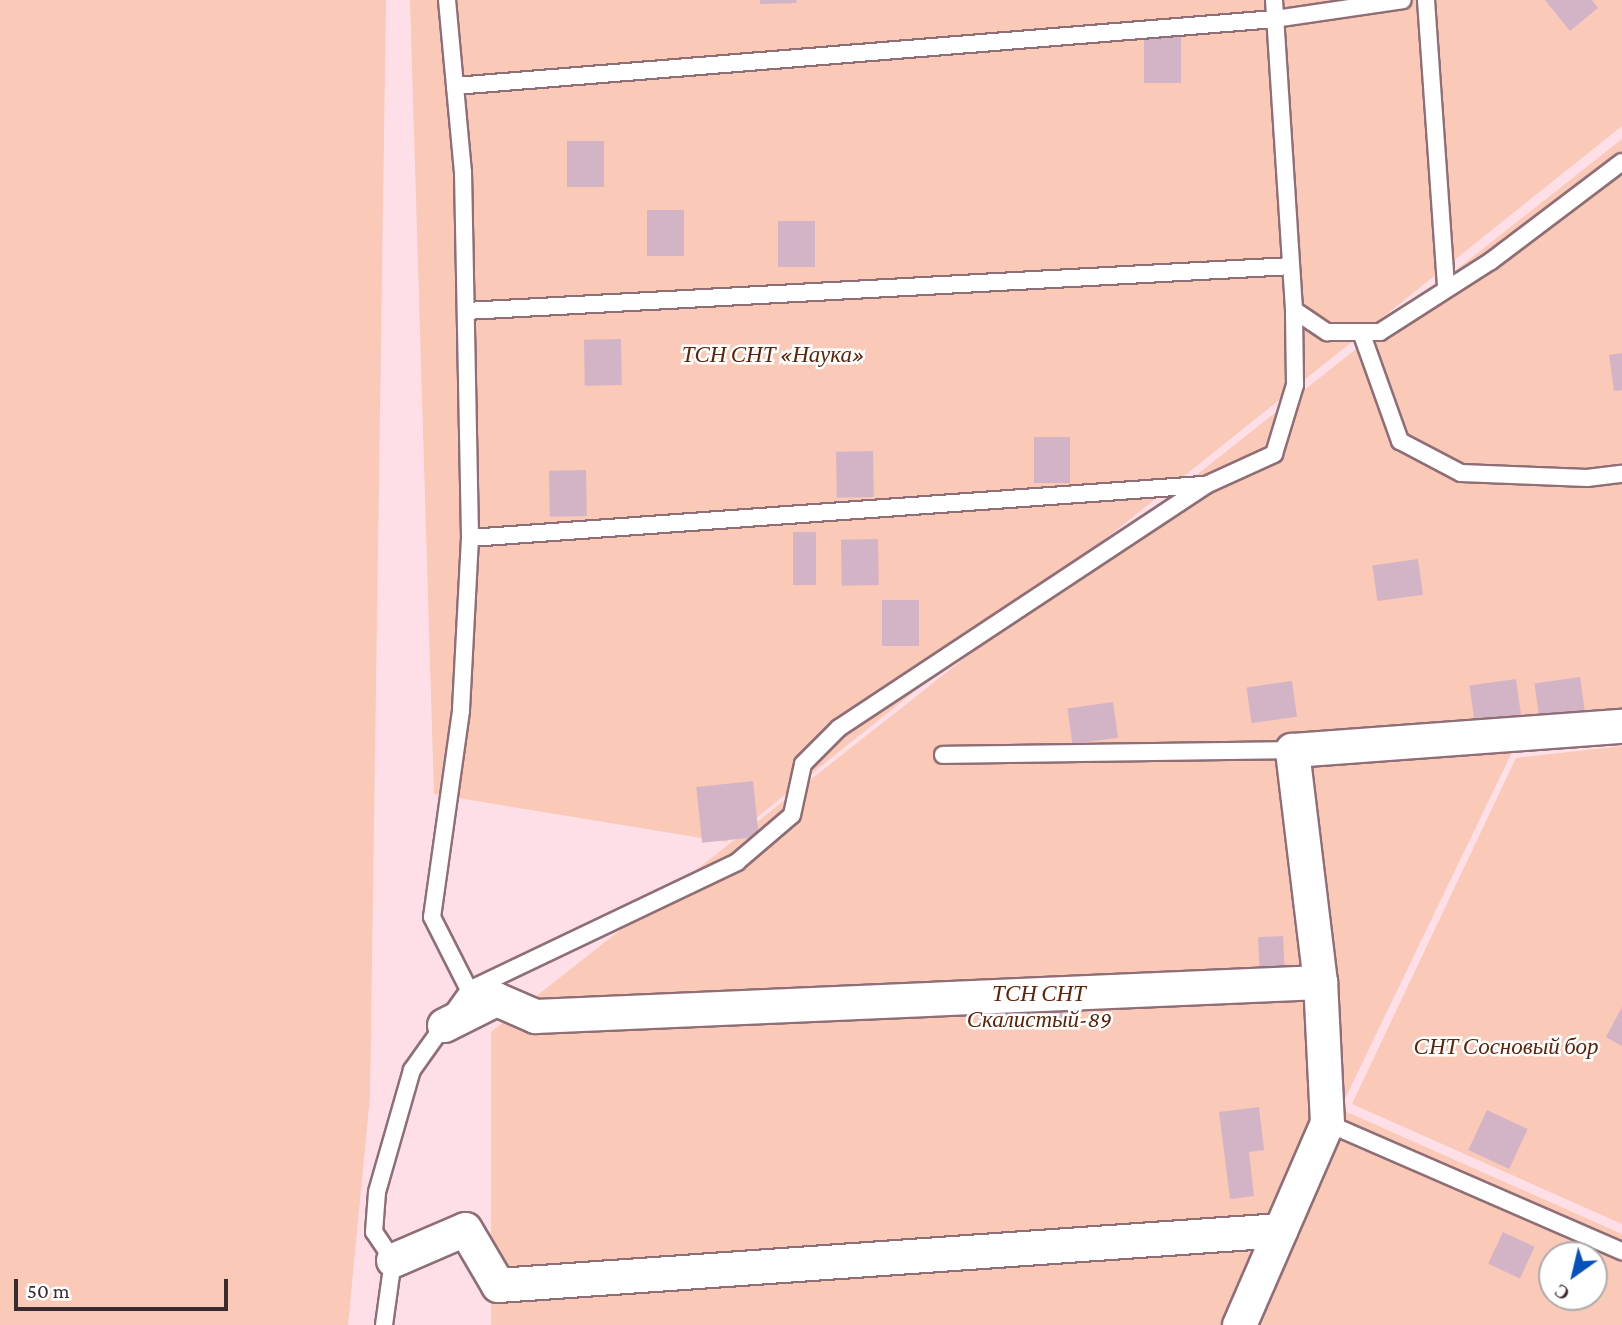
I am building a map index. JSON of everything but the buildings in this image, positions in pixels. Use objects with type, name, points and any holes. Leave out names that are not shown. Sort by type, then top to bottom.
[{"type":"street","points":[[1239,1325],[1327,1123],[1320,982],[1292,750],[1622,726]]},
{"type":"street","points":[[444,1025],[496,999],[535,1016],[1320,982]]},
{"type":"street","points":[[393,1259],[465,1229],[498,1285],[1280,1230]]},
{"type":"lane","points":[[447,0],[463,172],[470,538],[461,711],[432,917],[469,990]]},
{"type":"lane","points":[[384,1325],[393,1259],[374,1232],[377,1192],[412,1070],[469,990],[737,862],[792,815],[803,764],[839,728],[1206,485],[1274,454],[1295,385],[1294,310],[1274,0]]},
{"type":"lane","points":[[455,86],[1275,19],[1403,0]]},
{"type":"lane","points":[[1426,0],[1446,288]]},
{"type":"lane","points":[[1294,310],[1327,332],[1380,332],[1491,261],[1622,162]]},
{"type":"lane","points":[[466,311],[1291,266]]},
{"type":"lane","points":[[1361,332],[1400,441],[1461,474],[1587,478],[1622,474]]},
{"type":"lane","points":[[470,538],[1206,485]]},
{"type":"lane","points":[[943,755],[1292,750]]},
{"type":"lane","points":[[1327,1123],[1622,1251]]},
{"type":"green space","points":[[0,0],[386,0],[370,1096],[348,1325],[0,1325]]},
{"type":"green space","name":"ТСН СНТ «Наука»","points":[[410,0],[1622,0],[1622,126],[726,842],[434,794]]},
{"type":"green space","name":"ТСН СНТ Скалистый-89","points":[[1622,139],[1622,741],[1513,750],[1340,1109],[1622,1234],[1622,1325],[491,1325],[491,1032]]},
{"type":"green space","name":"СНТ Сосновый бор","points":[[1622,746],[1622,1224],[1352,1104],[1516,758]]}]
